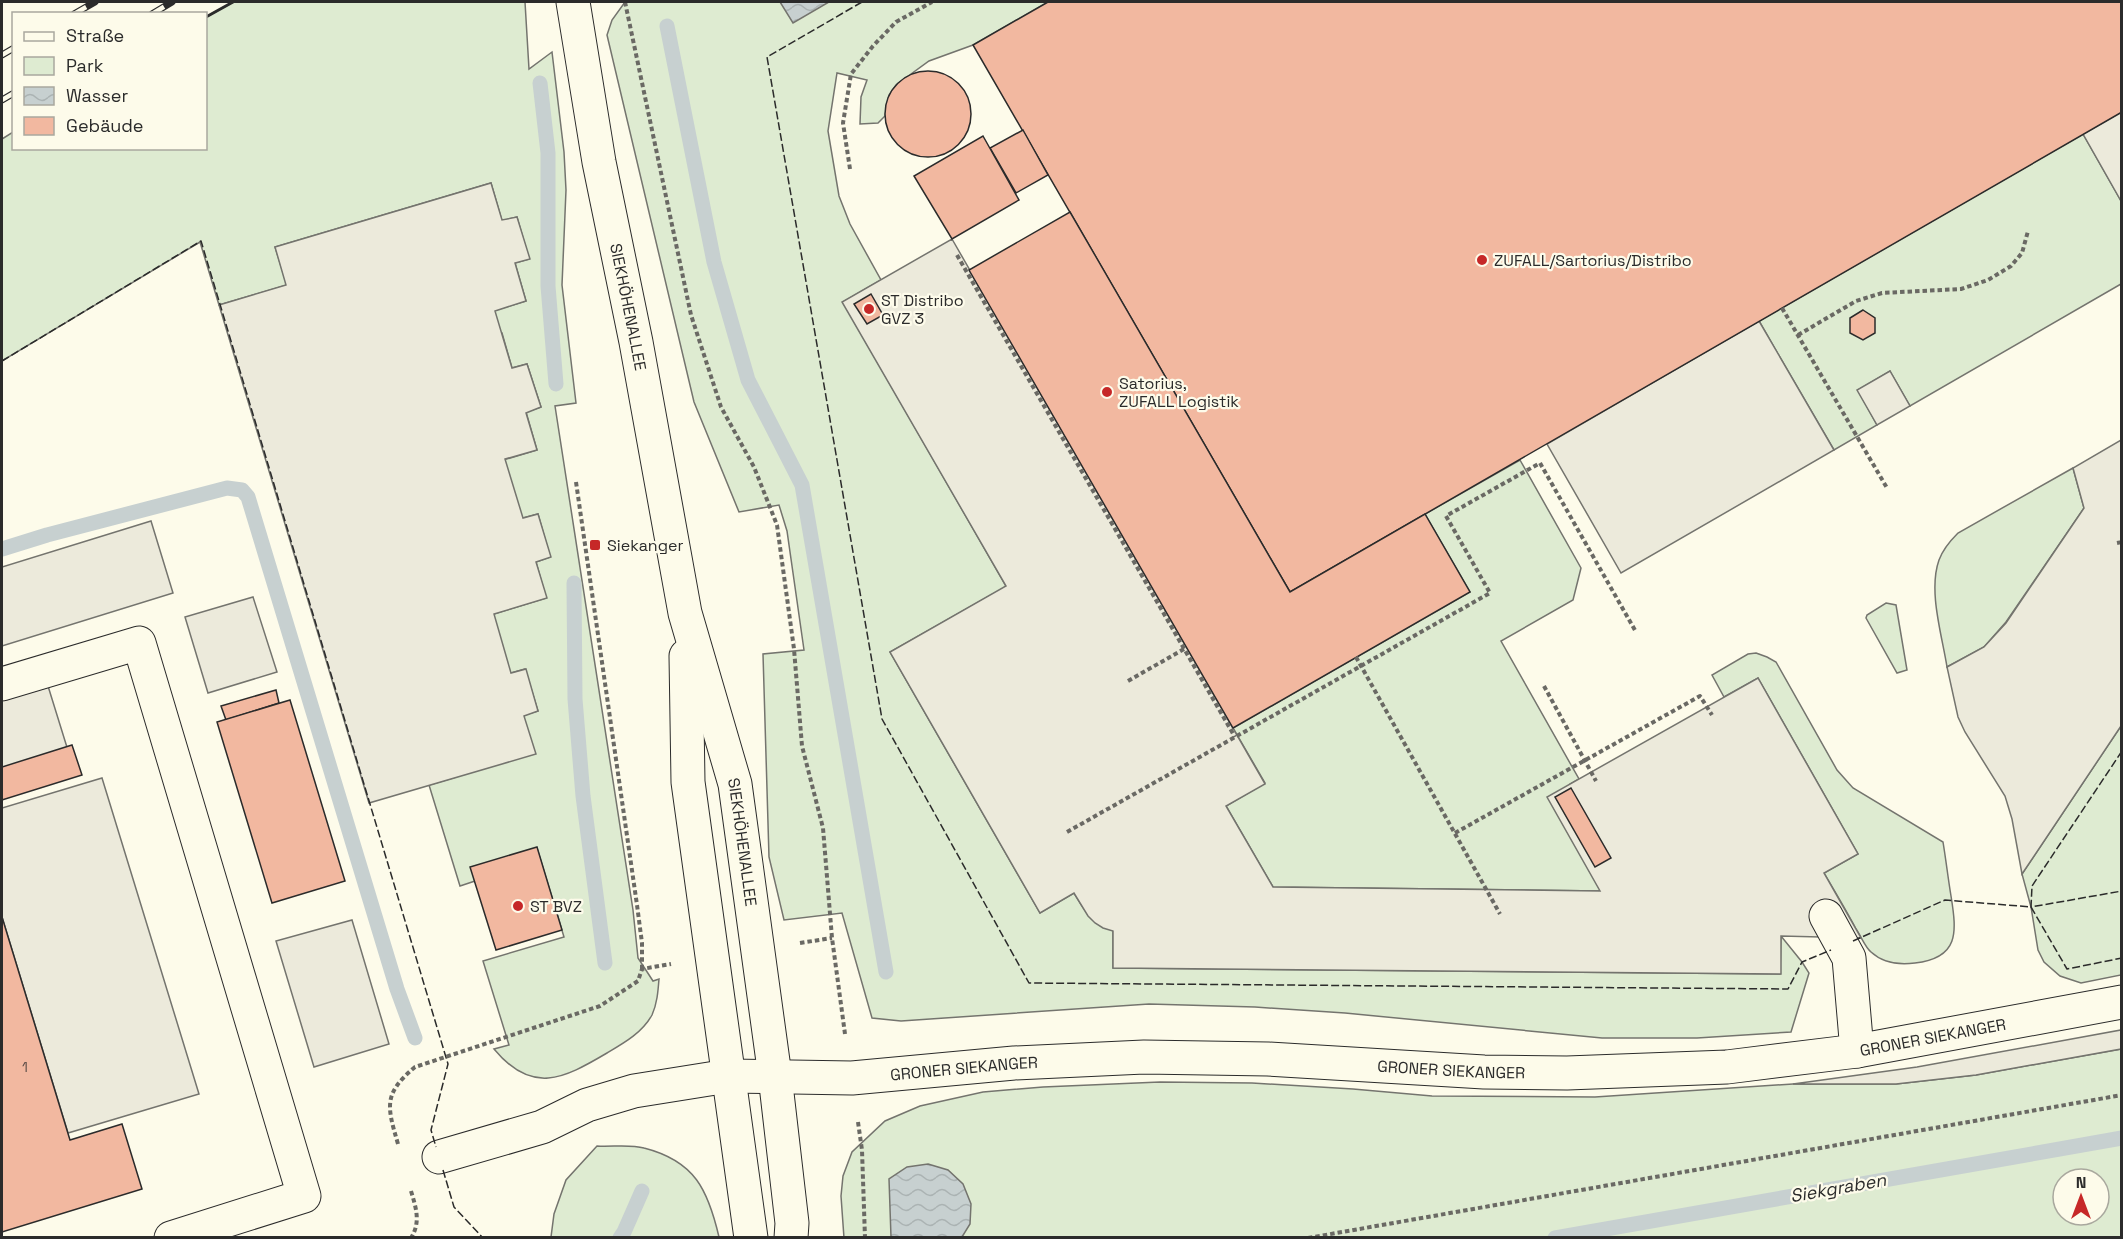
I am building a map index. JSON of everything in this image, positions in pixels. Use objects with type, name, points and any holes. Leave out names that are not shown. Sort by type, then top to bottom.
[{"type":"main road","name":"SIEKHÖHENALLEE","points":[[573,2],[599,162],[636,342],[685,612],[735,784],[775,1076],[792,1223],[791,1238]]},
{"type":"main road","name":"SIEKHÖHENALLEE","points":[[685,612],[688,782],[751,1238]]},
{"type":"main road","points":[[2,684],[138,643],[142,654],[304,1196],[171,1238]]},
{"type":"main road","points":[[1826,915],[1849,958],[1857,1051]]},
{"type":"main road","name":"GRONER SIEKANGER","points":[[775,1076],[852,1078],[1014,1063],[1144,1058],[1268,1059],[1484,1072],[1567,1073],[1727,1067],[1857,1051],[2121,1002]]},
{"type":"main road","points":[[439,1157],[542,1127],[587,1105],[634,1091],[728,1076],[775,1076]]},
{"type":"path","points":[[625,2],[691,315],[721,408],[754,467],[777,525],[794,649],[802,746],[823,828],[832,938],[862,1150],[865,1238]]},
{"type":"path","points":[[850,169],[843,123],[851,74],[896,22],[932,2]]},
{"type":"path","points":[[1798,335],[1856,301],[1882,293],[1961,289],[1988,280],[2011,266],[2022,253],[2028,231]]},
{"type":"path","points":[[957,255],[1235,737]]},
{"type":"path","points":[[1782,308],[1887,488]]},
{"type":"path","points":[[1066,832],[1490,593],[1446,516],[1540,463],[1636,632]]},
{"type":"path","points":[[398,1146],[389,1115],[390,1098],[399,1080],[415,1067],[600,1006],[638,981],[642,969],[642,943],[576,482]]},
{"type":"path","points":[[1128,681],[1184,649]]},
{"type":"path","points":[[1356,657],[1500,914]]},
{"type":"path","points":[[1544,686],[1596,781]]},
{"type":"path","points":[[1455,833],[1700,696],[1712,716]]},
{"type":"path","points":[[758,949],[832,938]]},
{"type":"path","points":[[642,969],[711,957]]},
{"type":"path","points":[[1308,1238],[2121,1095]]},
{"type":"path","points":[[410,1186],[418,1214],[416,1230],[411,1238]]},
{"type":"green space","points":[[233,2],[525,2],[529,69],[552,52],[564,152],[566,190],[562,285],[576,403],[555,406],[633,910],[638,958],[653,981],[659,979],[654,1011],[643,1027],[613,1049],[576,1070],[562,1075],[548,1078],[522,1073],[494,1049],[509,1045],[483,961],[564,937],[537,848],[475,881],[460,886],[429,785],[456,777],[524,715],[538,711],[525,669],[511,673],[422,662],[494,614],[546,598],[536,562],[550,557],[538,514],[523,518],[473,469],[537,450],[526,412],[541,407],[527,364],[512,368],[502,333],[410,336],[526,301],[515,263],[529,259],[517,217],[502,221],[491,183],[275,247],[287,285],[219,305],[200,242],[2,361],[2,139],[12,133],[12,150],[207,150],[207,16]]},
{"type":"green space","points":[[625,2],[1048,2],[973,45],[929,61],[896,85],[889,95],[885,116],[878,123],[860,124],[861,97],[867,80],[837,73],[828,131],[839,196],[850,224],[881,280],[843,302],[1034,635],[993,594],[890,652],[1040,913],[1074,893],[1094,921],[1113,930],[1113,968],[1780,974],[1781,936],[1809,973],[1791,1032],[1697,1038],[1602,1038],[1345,1013],[1255,1007],[1149,1004],[901,1021],[872,1018],[842,913],[784,920],[769,857],[763,654],[804,650],[787,531],[779,505],[739,512],[694,402],[607,35],[612,20]]},
{"type":"green space","points":[[2083,134],[2121,201],[2121,284],[1910,406],[1890,371],[1858,390],[1877,425],[1834,450],[1759,321]]},
{"type":"green space","points":[[1520,460],[1581,568],[1573,600],[1501,641],[1579,779],[1570,784],[1601,891],[1273,887],[1226,806],[1265,783],[1233,728],[1470,592],[1425,514]]},
{"type":"green space","points":[[2073,468],[2084,508],[2006,622],[1984,647],[1947,667],[1935,599],[1936,572],[1945,549],[1958,533]]},
{"type":"green space","points":[[1886,603],[1896,605],[1907,670],[1897,673],[1866,618]]},
{"type":"green space","points":[[1756,653],[1776,662],[1837,770],[1853,788],[1943,842],[1954,932],[1952,942],[1940,956],[1903,964],[1886,961],[1876,956],[1865,944],[1824,873],[1858,854],[1758,678],[1724,697],[1712,675],[1748,654]]},
{"type":"green space","points":[[2121,726],[2121,975],[2081,983],[2060,976],[2044,962],[2038,950],[2031,907],[2022,874]]},
{"type":"green space","points":[[2121,1049],[2121,1237],[844,1238],[841,1196],[843,1176],[852,1152],[885,1121],[920,1106],[983,1092],[1160,1082],[1252,1083],[1432,1096],[1595,1097],[1793,1084],[1896,1084],[1976,1075]]},
{"type":"green space","points":[[597,1146],[639,1147],[661,1154],[687,1169],[704,1192],[719,1237],[551,1237],[554,1214],[566,1180]]},
{"type":"shaded area","points":[[2121,112],[2121,201],[2083,134]]},
{"type":"shaded area","points":[[491,183],[502,220],[517,217],[530,259],[515,263],[526,301],[495,311],[512,368],[527,364],[541,407],[526,413],[537,450],[505,459],[523,518],[538,514],[551,557],[536,562],[547,598],[494,614],[511,673],[526,669],[538,711],[524,716],[536,754],[369,803],[219,305],[286,285],[275,247]]},
{"type":"shaded area","points":[[952,239],[1265,784],[1226,806],[1273,887],[1600,891],[1547,797],[1758,678],[1858,854],[1824,873],[1861,938],[1781,936],[1781,974],[1113,968],[1113,931],[1095,923],[1074,893],[1040,913],[890,652],[1006,586],[842,302]]},
{"type":"shaded area","points":[[1759,321],[1834,450],[1621,573],[1547,444]]},
{"type":"shaded area","points":[[1890,371],[1910,406],[1877,425],[1857,390]]},
{"type":"shaded area","points":[[2121,440],[2121,726],[2022,874],[2012,819],[2005,796],[1958,717],[1947,667],[1984,647],[2006,623],[2084,508],[2073,468]]},
{"type":"shaded area","points":[[151,521],[173,593],[2,646],[2,567]]},
{"type":"shaded area","points":[[253,597],[277,672],[208,693],[185,617]]},
{"type":"shaded area","points":[[48,686],[70,757],[2,778],[2,700]]},
{"type":"shaded area","points":[[102,778],[199,1094],[68,1133],[2,917],[2,808]]},
{"type":"shaded area","points":[[352,920],[389,1044],[314,1067],[276,941]]},
{"type":"shaded area","points":[[2121,1030],[2121,1049],[1976,1075],[1896,1084],[1793,1084],[1917,1067]]},
{"type":"water","points":[[780,2],[829,2],[793,23]]},
{"type":"water","points":[[928,1164],[948,1170],[963,1184],[971,1204],[970,1224],[962,1237],[891,1237],[889,1179],[907,1167]]},
{"type":"building","name":"ZUFALL/Sartorius/Distribo","points":[[1048,2],[2122,2],[2122,112],[1290,592],[973,45]]},
{"type":"building","points":[[928,71],[945,74],[964,90],[968,97],[971,114],[968,131],[952,150],[945,154],[928,157],[911,154],[892,138],[888,131],[885,114],[888,97],[904,78],[911,74]]},
{"type":"building","points":[[1023,130],[1048,175],[1016,193],[990,148]]},
{"type":"building","points":[[983,136],[1019,200],[952,239],[914,176]]},
{"type":"building","name":"Satorius, ZUFALL Logistik","points":[[1070,212],[1290,592],[1425,514],[1470,592],[1233,728],[969,270]]},
{"type":"building","name":"ST Distribo GVZ 3","points":[[871,294],[883,315],[867,324],[854,304]]},
{"type":"building","points":[[1863,310],[1875,318],[1875,333],[1863,340],[1850,333],[1850,318]]},
{"type":"building","points":[[276,690],[279,703],[226,720],[221,706]]},
{"type":"building","points":[[290,700],[345,881],[272,903],[217,722]]},
{"type":"building","points":[[72,745],[82,775],[2,800],[2,767]]},
{"type":"building","points":[[1571,788],[1611,858],[1595,867],[1555,797]]},
{"type":"building","name":"ST BVZ","points":[[537,847],[562,930],[496,950],[470,867]]},
{"type":"building","points":[[2,917],[70,1140],[122,1124],[142,1189],[2,1232]]},
{"type":"waterway","points":[[667,26],[714,262],[748,380],[802,485],[886,972]]},
{"type":"waterway","points":[[540,83],[548,153],[548,286],[556,384]]},
{"type":"waterway","points":[[2,549],[227,488],[242,490],[248,497],[397,989],[415,1038]]},
{"type":"waterway","points":[[574,583],[575,699],[583,796],[605,963]]},
{"type":"waterway","name":"Siekgraben","points":[[1555,1238],[2122,1138]]},
{"type":"waterway","points":[[620,1238],[642,1191]]},
{"type":"railway","points":[[78,12],[95,2]]},
{"type":"railway","points":[[155,12],[172,2]]},
{"type":"railway","points":[[2,55],[12,49]]},
{"type":"railway","points":[[2,100],[12,94]]},
{"type":"fence","points":[[862,2],[767,57],[882,719],[1029,983],[1788,989],[1802,962],[1831,950]]},
{"type":"fence","points":[[2,361],[201,241],[448,1064],[431,1130],[436,1147]]},
{"type":"fence","points":[[2122,751],[2032,886],[2031,907],[2122,891]]},
{"type":"fence","points":[[1853,941],[1945,900],[2031,907],[2067,969],[2122,958]]},
{"type":"fence","points":[[443,1170],[454,1207],[483,1238]]},
{"type":"wall","points":[[207,16],[233,2]]},
{"type":"place","name":"ZUFALL/Sartorius/Distribo","points":[[1482,260]]},
{"type":"place","name":"ST Distribo GVZ 3","points":[[869,309]]},
{"type":"place","name":"Satorius, ZUFALL Logistik","points":[[1107,392]]},
{"type":"place","name":"Siekanger","points":[[595,545]]},
{"type":"place","name":"ST BVZ","points":[[518,906]]}]
